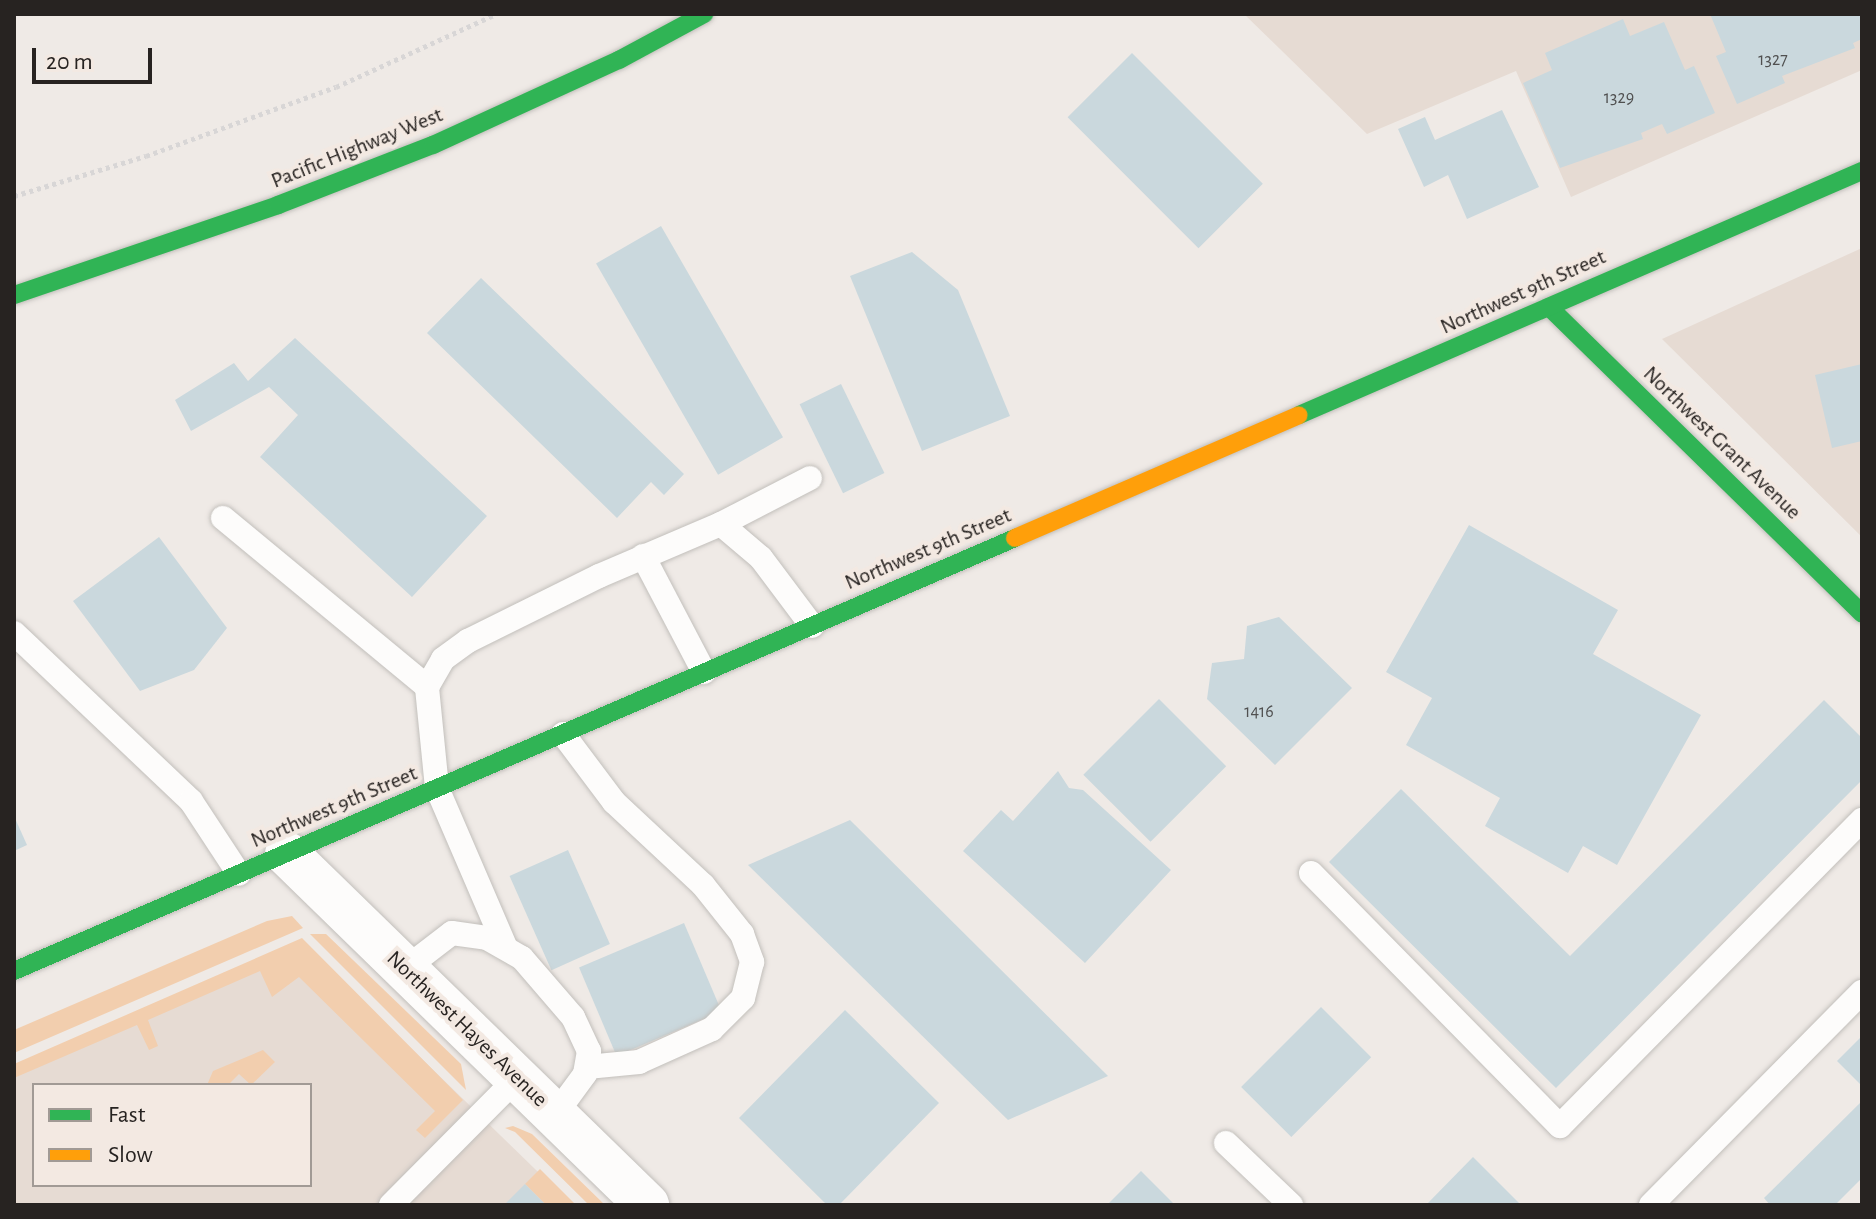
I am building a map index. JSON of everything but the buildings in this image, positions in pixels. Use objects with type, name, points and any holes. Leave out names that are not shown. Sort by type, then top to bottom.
[{"type":"main road","name":"Pacific Highway West","points":[[14,295],[278,205],[433,145],[619,60],[704,14]]},
{"type":"main road","name":"Northwest 9th Street","points":[[14,971],[1862,171]]},
{"type":"main road","name":"Northwest Grant Avenue","points":[[1549,307],[1862,613]]},
{"type":"street","name":"Northwest Hayes Avenue","points":[[287,854],[647,1205]]},
{"type":"lane","points":[[505,946],[437,788],[427,687],[443,659],[468,641],[643,556],[721,524],[810,478]]},
{"type":"lane","points":[[223,518],[427,687]]},
{"type":"lane","points":[[721,524],[761,558],[812,626]]},
{"type":"lane","points":[[643,556],[704,672]]},
{"type":"lane","points":[[14,633],[191,801],[239,874]]},
{"type":"lane","points":[[563,734],[614,802],[703,885],[742,934],[752,962],[743,998],[712,1029],[639,1062],[587,1067]]},
{"type":"lane","points":[[1311,873],[1560,1126],[1862,820]]},
{"type":"lane","points":[[405,969],[452,933],[468,933],[505,946],[522,958],[573,1017],[587,1041],[587,1067],[555,1115]]},
{"type":"lane","points":[[1651,1205],[1862,992]]},
{"type":"lane","points":[[391,1205],[517,1078]]},
{"type":"lane","points":[[1226,1143],[1291,1205]]},
{"type":"path","points":[[14,196],[146,156],[336,87],[496,14]]},
{"type":"shaded area","points":[[1244,14],[1862,14],[1862,70],[1571,197],[1516,71],[1367,134]]},
{"type":"shaded area","points":[[1862,248],[1862,537],[1662,339]]},
{"type":"shaded area","points":[[292,916],[303,928],[14,1053],[14,1030],[267,921]]},
{"type":"shaded area","points":[[310,934],[326,934],[461,1064],[466,1090]]},
{"type":"shaded area","points":[[302,938],[463,1100],[425,1138],[416,1130],[435,1111],[299,977],[272,997],[260,971],[148,1020],[158,1046],[149,1050],[137,1025],[14,1078],[14,1064]]},
{"type":"shaded area","points":[[307,947],[572,1205],[14,1205],[14,1074]]},
{"type":"shaded area","points":[[263,1050],[275,1062],[253,1083],[239,1074],[230,1083],[208,1083],[213,1071]]},
{"type":"shaded area","points":[[513,1126],[532,1134],[605,1205],[589,1205],[515,1132],[505,1128]]},
{"type":"shaded area","points":[[540,1169],[576,1205],[546,1205],[525,1184]]},
{"type":"traffic: fast","points":[[14,295],[278,205],[433,145],[619,60],[704,14]]},
{"type":"traffic: fast","points":[[1299,415],[1862,171]]},
{"type":"traffic: fast","points":[[1549,307],[1862,613]]},
{"type":"traffic: fast","points":[[14,971],[1015,538]]},
{"type":"traffic: slow","points":[[1015,538],[1299,415]]}]
